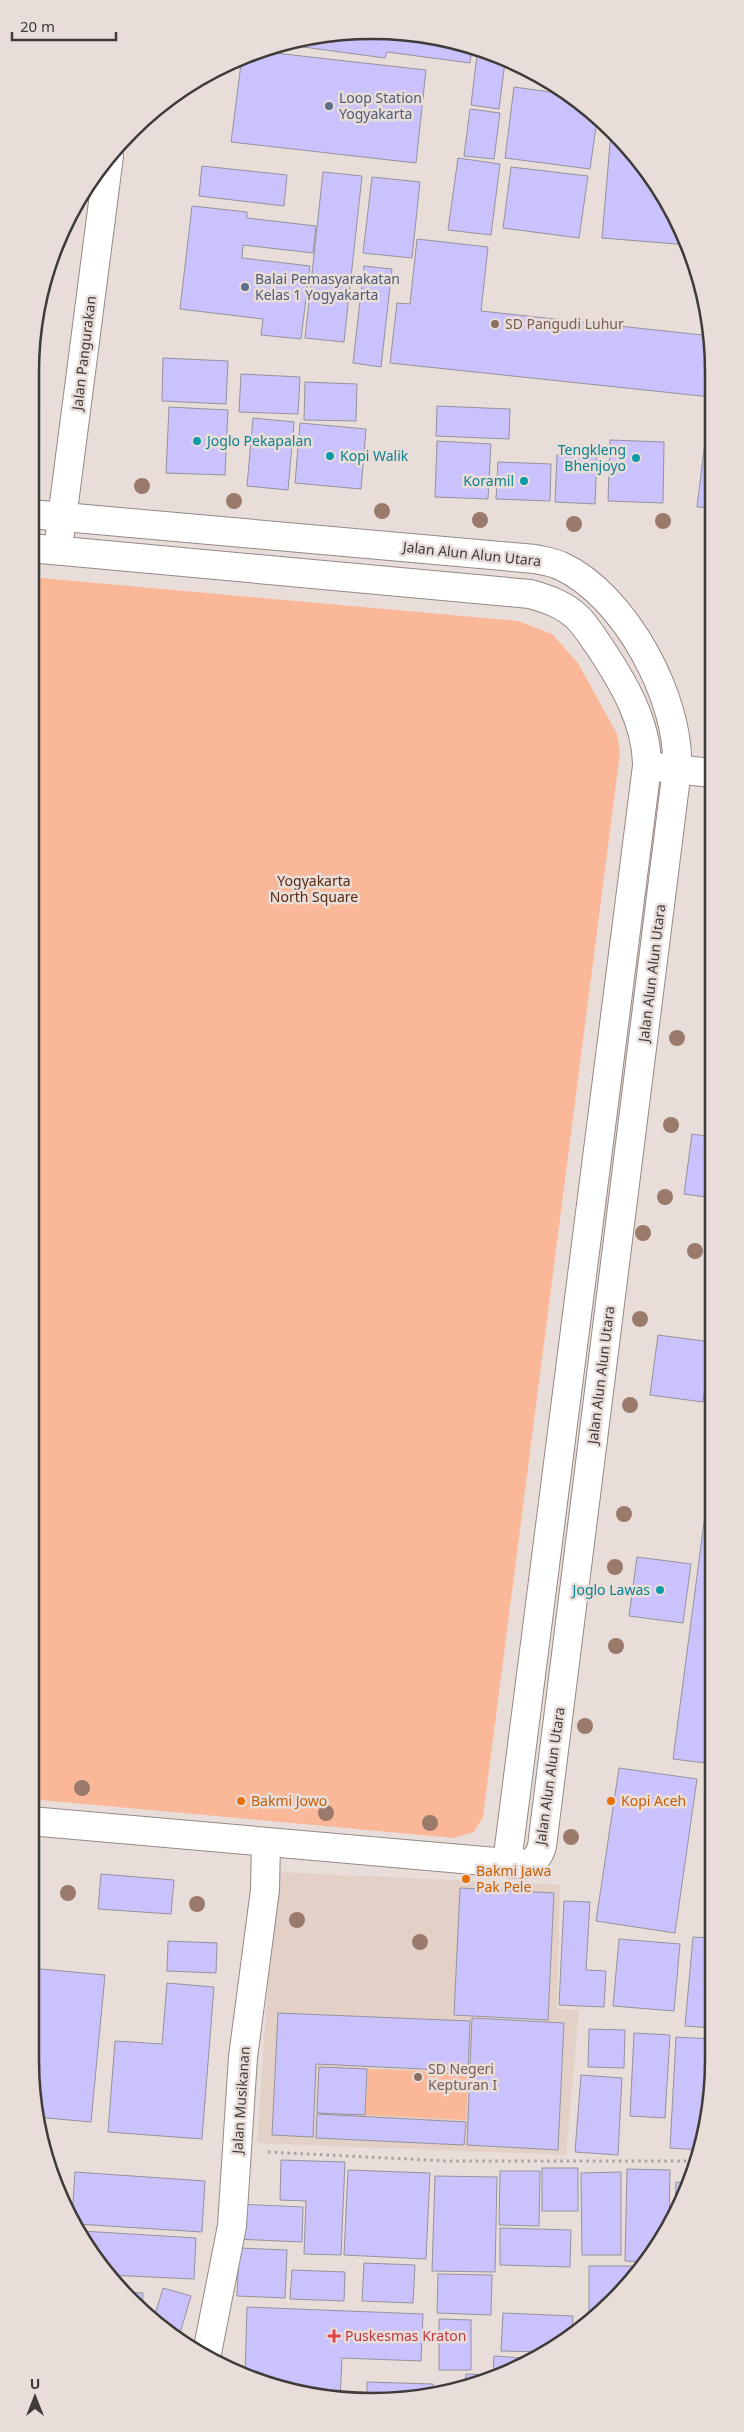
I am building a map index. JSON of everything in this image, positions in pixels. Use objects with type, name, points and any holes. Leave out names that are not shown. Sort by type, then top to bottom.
[{"type":"street","name":"Jalan Pangurakan","points":[[58,550],[107,170]]},
{"type":"street","name":"Jalan Alun Alun Utara","points":[[39,515],[535,559],[560,565],[578,575],[596,590],[620,616],[654,672],[673,726],[677,744],[677,769],[542,1846],[534,1862],[523,1864],[507,1863]]},
{"type":"street","points":[[324,575],[327,541]]},
{"type":"street","points":[[39,549],[530,594],[556,603],[578,618],[609,661],[637,714],[645,741],[647,766],[507,1863],[39,1822]]},
{"type":"street","points":[[647,766],[705,772]]},
{"type":"street","points":[[591,1213],[621,1217]]},
{"type":"street","name":"Jalan Musikanan","points":[[208,2350],[232,2226],[244,2048],[265,1890],[266,1842]]},
{"type":"path","points":[[238,2150],[447,2161],[690,2161]]},
{"type":"shaded area","name":"SD Negeri Kepturan I","points":[[276,1872],[560,1885],[557,2009],[579,2010],[566,2155],[257,2143]]},
{"type":"green space","name":"Yogyakarta North Square","points":[[39,578],[518,621],[552,634],[578,663],[617,734],[620,753],[483,1817],[474,1832],[454,1838],[39,1800]]},
{"type":"green space","points":[[368,2069],[468,2073],[466,2120],[365,2115]]},
{"type":"building","points":[[350,39],[394,39],[437,45],[471,54],[470,63],[387,52],[385,58],[300,47]]},
{"type":"building","name":"Loop Station Yogyakarta","points":[[275,53],[426,70],[416,163],[231,142],[241,66],[265,56]]},
{"type":"building","points":[[477,55],[504,66],[499,109],[471,105]]},
{"type":"building","points":[[514,87],[553,92],[596,125],[590,169],[505,158]]},
{"type":"building","points":[[470,109],[500,113],[494,159],[464,156]]},
{"type":"building","points":[[610,139],[636,169],[661,205],[680,244],[602,238]]},
{"type":"building","points":[[458,158],[500,164],[491,235],[448,230]]},
{"type":"building","points":[[202,166],[287,175],[284,206],[199,196]]},
{"type":"building","points":[[511,167],[588,176],[579,238],[503,228]]},
{"type":"building","points":[[323,172],[362,176],[344,342],[305,338]]},
{"type":"building","points":[[372,177],[420,182],[412,258],[363,253]]},
{"type":"building","name":"Balai Pemasyarakatan Kelas 1 Yogyakarta","points":[[192,206],[247,212],[247,218],[316,226],[313,253],[243,245],[242,258],[310,266],[301,339],[261,335],[263,319],[180,309]]},
{"type":"building","name":"SD Pangudi Luhur","points":[[417,239],[488,247],[481,311],[703,335],[705,350],[705,396],[390,363],[397,303],[410,304]]},
{"type":"building","points":[[364,266],[392,269],[381,367],[353,363]]},
{"type":"building","points":[[163,358],[228,361],[226,404],[162,401]]},
{"type":"building","points":[[241,374],[300,377],[298,414],[239,412]]},
{"type":"building","points":[[305,382],[357,384],[356,421],[304,420]]},
{"type":"building","points":[[437,406],[510,409],[509,439],[436,436]]},
{"type":"building","name":"Joglo Pekapalan","points":[[169,407],[228,410],[225,475],[166,473]]},
{"type":"building","points":[[253,418],[294,422],[288,490],[247,486]]},
{"type":"building","name":"Kopi Walik","points":[[300,423],[366,429],[361,489],[295,483]]},
{"type":"building","name":"Tengkleng Bhenjoyo","points":[[610,440],[664,442],[663,503],[608,501]]},
{"type":"building","points":[[437,441],[491,444],[488,499],[435,497]]},
{"type":"building","points":[[705,442],[705,508],[697,507]]},
{"type":"building","points":[[557,455],[597,456],[595,504],[555,502]]},
{"type":"building","name":"Koramil","points":[[498,462],[551,464],[550,501],[496,499]]},
{"type":"building","points":[[692,1134],[705,1136],[705,1197],[684,1194]]},
{"type":"building","points":[[658,1335],[705,1341],[705,1387],[703,1402],[650,1395]]},
{"type":"building","points":[[705,1515],[705,1763],[673,1759]]},
{"type":"building","name":"Joglo Lawas","points":[[637,1557],[691,1564],[683,1623],[629,1616]]},
{"type":"building","points":[[619,1768],[697,1779],[675,1933],[596,1921]]},
{"type":"building","points":[[101,1874],[174,1880],[171,1914],[98,1909]]},
{"type":"building","points":[[460,1888],[554,1893],[548,2020],[454,2015]]},
{"type":"building","points":[[564,1901],[590,1902],[586,1970],[606,1971],[604,2007],[559,2005]]},
{"type":"building","points":[[693,1937],[705,1938],[705,2027],[685,2026]]},
{"type":"building","points":[[619,1939],[680,1944],[674,2011],[613,2006]]},
{"type":"building","points":[[168,1941],[217,1943],[216,1973],[167,1971]]},
{"type":"building","points":[[39,1969],[105,1975],[91,2122],[44,2118],[39,2082]]},
{"type":"building","points":[[167,1983],[214,1987],[202,2139],[108,2132],[115,2041],[162,2044]]},
{"type":"building","points":[[278,2013],[470,2021],[468,2071],[316,2064],[313,2137],[272,2135]]},
{"type":"building","points":[[472,2018],[564,2023],[558,2150],[467,2145]]},
{"type":"building","points":[[589,2029],[625,2030],[624,2068],[588,2067]]},
{"type":"building","points":[[634,2033],[670,2035],[665,2118],[630,2116]]},
{"type":"building","points":[[676,2037],[705,2039],[705,2082],[699,2125],[693,2150],[670,2148]]},
{"type":"building","points":[[319,2067],[367,2069],[365,2115],[317,2113]]},
{"type":"building","points":[[581,2075],[622,2078],[618,2155],[575,2152]]},
{"type":"building","points":[[317,2114],[466,2122],[464,2145],[316,2138]]},
{"type":"building","points":[[281,2160],[345,2162],[341,2255],[304,2254],[306,2201],[280,2200]]},
{"type":"building","points":[[542,2168],[578,2168],[578,2211],[542,2211]]},
{"type":"building","points":[[627,2169],[670,2170],[669,2210],[661,2227],[637,2262],[625,2261]]},
{"type":"building","points":[[348,2170],[430,2173],[426,2259],[344,2255]]},
{"type":"building","points":[[500,2171],[540,2171],[539,2226],[499,2225]]},
{"type":"building","points":[[75,2172],[205,2181],[202,2232],[82,2224],[73,2206]]},
{"type":"building","points":[[621,2172],[621,2255],[582,2255],[581,2173]]},
{"type":"building","points":[[435,2176],[497,2177],[495,2272],[432,2271]]},
{"type":"building","points":[[676,2182],[682,2182],[680,2188],[676,2197]]},
{"type":"building","points":[[237,2204],[303,2207],[302,2242],[235,2239]]},
{"type":"building","points":[[500,2228],[571,2230],[570,2267],[500,2265]]},
{"type":"building","points":[[86,2231],[196,2238],[194,2279],[118,2275]]},
{"type":"building","points":[[239,2248],[287,2250],[285,2298],[237,2296]]},
{"type":"building","points":[[364,2263],[415,2265],[413,2303],[362,2301]]},
{"type":"building","points":[[589,2266],[634,2266],[608,2296],[592,2311],[589,2311]]},
{"type":"building","points":[[292,2270],[345,2272],[344,2301],[290,2299]]},
{"type":"building","points":[[438,2274],[492,2275],[491,2315],[437,2313]]},
{"type":"building","points":[[163,2288],[191,2296],[180,2332],[155,2314]]},
{"type":"building","points":[[133,2293],[143,2293],[142,2302]]},
{"type":"building","name":"Puskesmas Kraton","points":[[247,2307],[423,2314],[421,2361],[342,2358],[340,2392],[286,2382],[245,2368]]},
{"type":"building","points":[[503,2313],[573,2316],[573,2326],[534,2352],[501,2351]]},
{"type":"building","points":[[439,2319],[471,2320],[471,2370],[439,2370]]},
{"type":"building","points":[[494,2356],[521,2358],[500,2368],[493,2371]]},
{"type":"building","points":[[466,2374],[483,2375],[466,2380]]},
{"type":"building","points":[[367,2382],[433,2384],[433,2388],[394,2393],[367,2393]]},
{"type":"place","name":"Loop Station Yogyakarta","points":[[329,106]]},
{"type":"place","name":"Balai Pemasyarakatan Kelas 1 Yogyakarta","points":[[245,287]]},
{"type":"place","name":"SD Pangudi Luhur","points":[[495,324]]},
{"type":"place","name":"Joglo Pekapalan","points":[[197,441]]},
{"type":"place","name":"Kopi Walik","points":[[330,456]]},
{"type":"place","name":"Tengkleng Bhenjoyo","points":[[636,458]]},
{"type":"place","name":"Koramil","points":[[524,481]]},
{"type":"place","name":"Joglo Lawas","points":[[660,1590]]},
{"type":"place","name":"Bakmi Jowo","points":[[241,1801]]},
{"type":"place","name":"Kopi Aceh","points":[[611,1801]]},
{"type":"place","name":"Bakmi Jawa Pak Pele","points":[[466,1879]]},
{"type":"place","name":"SD Negeri Kepturan I","points":[[418,2077]]},
{"type":"place","name":"Puskesmas Kraton","points":[[334,2336]]}]
